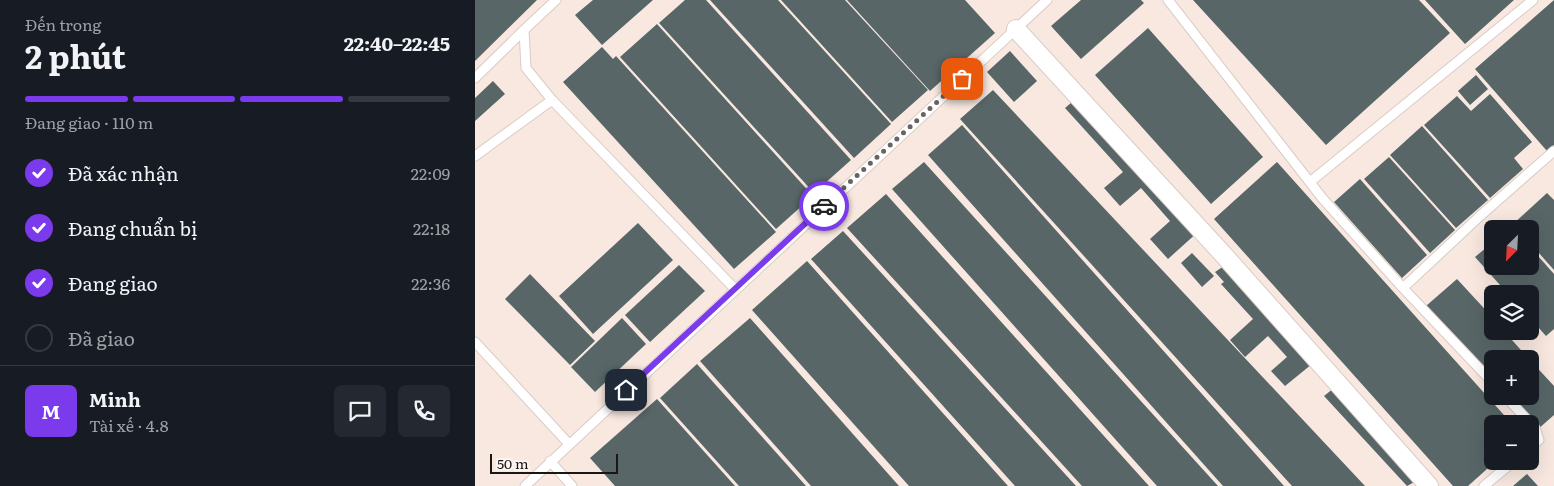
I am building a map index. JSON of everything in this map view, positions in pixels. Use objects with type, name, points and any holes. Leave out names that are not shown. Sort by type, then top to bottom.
[{"type":"street","points":[[1016,29],[1221,252],[1429,486]]},
{"type":"lane","points":[[475,78],[556,0]]},
{"type":"lane","points":[[1168,0],[1310,182],[1403,288],[1484,374]]},
{"type":"lane","points":[[1310,182],[1533,0]]},
{"type":"lane","points":[[525,486],[1044,1]]},
{"type":"lane","points":[[524,30],[526,68],[552,100],[735,288]]},
{"type":"lane","points":[[475,156],[552,100]]},
{"type":"lane","points":[[1403,288],[1479,216],[1554,151]]},
{"type":"lane","points":[[475,342],[569,444]]},
{"type":"lane","points":[[1513,405],[1523,415]]},
{"type":"lane","points":[[549,462],[572,486]]},
{"type":"lane","points":[[1484,486],[1503,470]]},
{"type":"shaded area","points":[[475,0],[1554,0],[1554,486],[475,486]]},
{"type":"building","points":[[475,0],[537,0],[475,61]]},
{"type":"building","points":[[593,0],[653,0],[602,45],[575,15]]},
{"type":"building","points":[[685,0],[706,0],[851,160],[814,193],[659,23]]},
{"type":"building","points":[[710,0],[778,0],[891,124],[854,158]]},
{"type":"building","points":[[781,0],[845,0],[928,90],[892,122]]},
{"type":"building","points":[[847,0],[965,0],[995,33],[930,91]]},
{"type":"building","points":[[1081,0],[1141,0],[1144,3],[1081,59],[1051,26]]},
{"type":"building","points":[[1193,0],[1419,0],[1450,33],[1326,145]]},
{"type":"building","points":[[1425,0],[1514,0],[1465,44]]},
{"type":"building","points":[[1554,0],[1554,145],[1547,151],[1475,69]]},
{"type":"building","points":[[657,24],[813,196],[776,229],[620,57]]},
{"type":"building","points":[[1148,28],[1263,157],[1211,204],[1095,75]]},
{"type":"building","points":[[602,47],[613,59],[616,56],[776,232],[734,269],[563,82]]},
{"type":"building","points":[[1010,51],[1037,81],[1014,102],[987,72]]},
{"type":"building","points":[[1476,75],[1488,89],[1470,105],[1458,91]]},
{"type":"building","points":[[493,81],[505,94],[475,121],[475,98]]},
{"type":"building","points":[[993,90],[1365,486],[1292,486],[960,119]]},
{"type":"building","points":[[1490,94],[1532,142],[1514,158],[1523,169],[1490,198],[1424,125],[1457,96],[1471,111]]},
{"type":"building","points":[[1079,96],[1199,231],[1168,259],[1150,239],[1170,221],[1141,188],[1120,206],[1104,188],[1123,172],[1065,108]]},
{"type":"building","points":[[962,125],[1284,486],[1223,486],[928,155]]},
{"type":"building","points":[[1422,126],[1488,200],[1456,228],[1390,155]]},
{"type":"building","points":[[1389,157],[1455,230],[1430,253],[1364,179]]},
{"type":"building","points":[[924,162],[1218,486],[1157,486],[892,189]]},
{"type":"building","points":[[1277,162],[1484,393],[1484,405],[1495,405],[1504,415],[1484,415],[1484,470],[1486,470],[1468,486],[1453,486],[1214,219]]},
{"type":"building","points":[[1360,179],[1427,255],[1402,278],[1334,202]]},
{"type":"building","points":[[1547,193],[1554,200],[1554,270],[1539,253],[1539,220],[1517,220]]},
{"type":"building","points":[[886,194],[1149,486],[1082,486],[847,228]]},
{"type":"building","points":[[638,223],[673,260],[593,334],[559,296]]},
{"type":"building","points":[[843,231],[1076,486],[1015,486],[811,259]]},
{"type":"building","points":[[1484,250],[1484,267],[1475,257]]},
{"type":"building","points":[[1192,253],[1214,276],[1202,287],[1181,263]]},
{"type":"building","points":[[1539,257],[1554,274],[1554,329],[1546,336],[1539,328],[1539,285],[1500,285],[1491,275],[1539,275]]},
{"type":"building","points":[[807,261],[1008,486],[909,486],[752,310]]},
{"type":"building","points":[[679,265],[705,291],[650,342],[625,315]]},
{"type":"building","points":[[1224,266],[1312,364],[1285,386],[1271,371],[1287,357],[1268,336],[1245,357],[1230,340],[1253,319],[1221,284],[1224,282],[1215,272]]},
{"type":"building","points":[[530,274],[595,341],[570,365],[505,299]]},
{"type":"building","points":[[1457,279],[1484,308],[1484,340],[1512,340],[1521,350],[1484,350],[1484,370],[1426,306]]},
{"type":"building","points":[[622,318],[646,344],[595,392],[571,367]]},
{"type":"building","points":[[750,318],[899,486],[811,486],[700,361]]},
{"type":"building","points":[[697,364],[806,486],[739,486],[660,398]]},
{"type":"building","points":[[1539,370],[1554,386],[1554,415],[1539,428],[1539,415],[1524,415],[1515,405],[1539,405]]},
{"type":"building","points":[[1334,388],[1418,480],[1407,486],[1324,396]]},
{"type":"building","points":[[657,399],[735,486],[615,486],[590,458]]},
{"type":"building","points":[[1527,474],[1538,486],[1513,486]]},
{"type":"way so far","points":[[824,206],[962,79]]},
{"type":"route","points":[[626,390],[824,206]]}]
